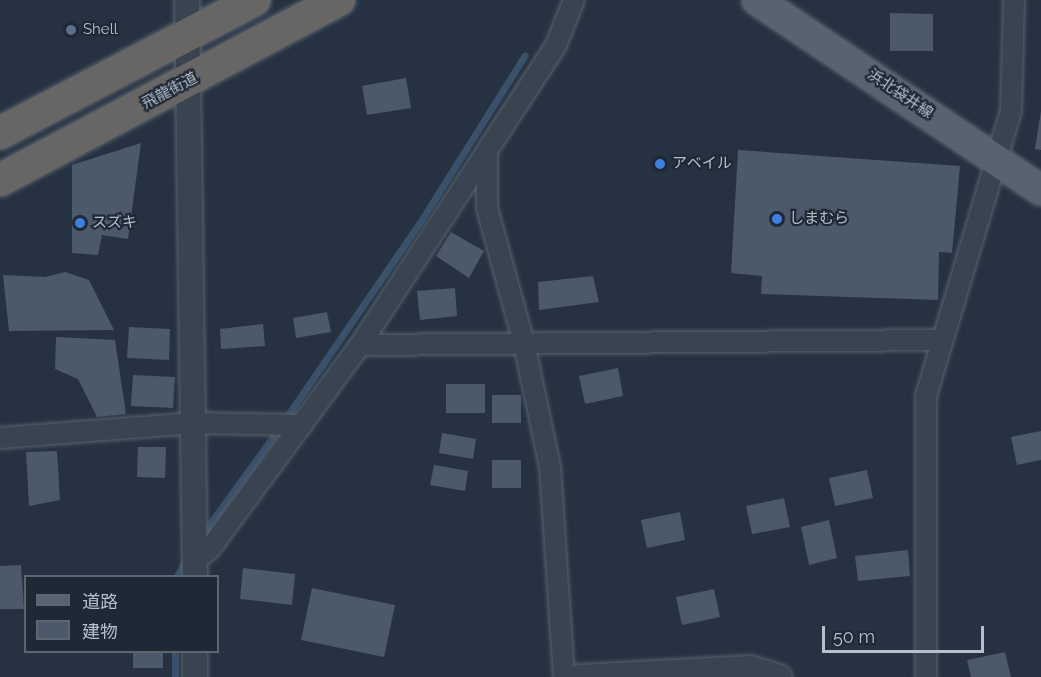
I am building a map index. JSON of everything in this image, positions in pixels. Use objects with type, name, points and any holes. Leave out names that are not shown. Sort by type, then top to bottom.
[{"type":"highway","points":[[0,133],[254,0]]},
{"type":"highway","name":"飛龍街道","points":[[0,180],[189,82],[339,0]]},
{"type":"main road","name":"浜北袋井線","points":[[758,0],[1041,190]]},
{"type":"street","points":[[188,0],[195,568]]},
{"type":"street","points":[[195,568],[360,345],[487,154],[556,45],[574,0]]},
{"type":"street","points":[[926,677],[927,396],[940,340],[998,160],[1011,110],[1014,0]]},
{"type":"street","points":[[487,154],[487,208],[524,344],[550,467],[564,677]]},
{"type":"street","points":[[360,345],[940,340]]},
{"type":"street","points":[[0,438],[194,423],[302,425]]},
{"type":"street","points":[[195,653],[195,677]]},
{"type":"street","points":[[579,677],[750,668],[780,677]]},
{"type":"building","points":[[890,13],[933,14],[933,51],[890,51]]},
{"type":"building","points":[[406,78],[411,108],[367,115],[362,86]]},
{"type":"building","points":[[1041,111],[1041,150],[1035,149]]},
{"type":"building","points":[[141,143],[128,239],[102,235],[98,255],[72,253],[72,165]]},
{"type":"building","points":[[738,150],[960,166],[952,253],[939,252],[938,300],[761,294],[762,276],[731,273]]},
{"type":"building","points":[[451,232],[484,251],[469,278],[436,256]]},
{"type":"building","points":[[65,272],[89,280],[114,330],[9,331],[3,275],[45,277]]},
{"type":"building","points":[[593,276],[599,302],[539,310],[538,282]]},
{"type":"building","points":[[455,288],[457,316],[420,320],[417,291]]},
{"type":"building","points":[[327,312],[331,332],[296,338],[293,318]]},
{"type":"building","points":[[263,324],[265,346],[221,349],[220,329]]},
{"type":"building","points":[[129,327],[170,329],[169,360],[127,358]]},
{"type":"building","points":[[56,337],[115,340],[126,414],[97,417],[78,379],[55,369]]},
{"type":"building","points":[[618,368],[623,396],[585,404],[579,376]]},
{"type":"building","points":[[133,375],[175,377],[173,408],[131,406]]},
{"type":"building","points":[[446,384],[485,384],[485,413],[446,413]]},
{"type":"building","points":[[492,395],[521,395],[521,423],[492,423]]},
{"type":"building","points":[[1041,431],[1041,460],[1017,465],[1011,437]]},
{"type":"building","points":[[442,433],[476,439],[473,459],[439,453]]},
{"type":"building","points":[[138,447],[166,447],[165,478],[137,477]]},
{"type":"building","points":[[57,451],[60,500],[29,506],[26,452]]},
{"type":"building","points":[[492,460],[521,460],[521,488],[492,488]]},
{"type":"building","points":[[434,465],[468,471],[465,491],[430,485]]},
{"type":"building","points":[[867,470],[873,498],[835,506],[829,478]]},
{"type":"building","points":[[784,498],[790,527],[752,534],[746,506]]},
{"type":"building","points":[[680,512],[685,540],[647,548],[641,520]]},
{"type":"building","points":[[829,520],[837,558],[809,565],[801,527]]},
{"type":"building","points":[[908,550],[910,576],[858,581],[855,556]]},
{"type":"building","points":[[21,565],[24,609],[0,609],[0,566]]},
{"type":"building","points":[[243,568],[295,574],[292,605],[240,599]]},
{"type":"building","points":[[312,588],[395,605],[384,657],[301,640]]},
{"type":"building","points":[[714,589],[720,617],[682,625],[676,597]]},
{"type":"building","points":[[1005,652],[1011,677],[971,677],[967,660]]},
{"type":"building","points":[[133,653],[163,653],[163,668],[133,668]]},
{"type":"waterway","points":[[288,415],[419,224],[525,55]]},
{"type":"waterway","points":[[201,536],[272,438]]},
{"type":"waterway","points":[[178,575],[188,555]]},
{"type":"waterway","points":[[175,653],[175,677]]},
{"type":"place","name":"Shell","points":[[71,30]]},
{"type":"place","name":"アベイル","points":[[660,164]]},
{"type":"place","name":"しまむら","points":[[777,219]]},
{"type":"place","name":"スズキ","points":[[80,223]]}]
